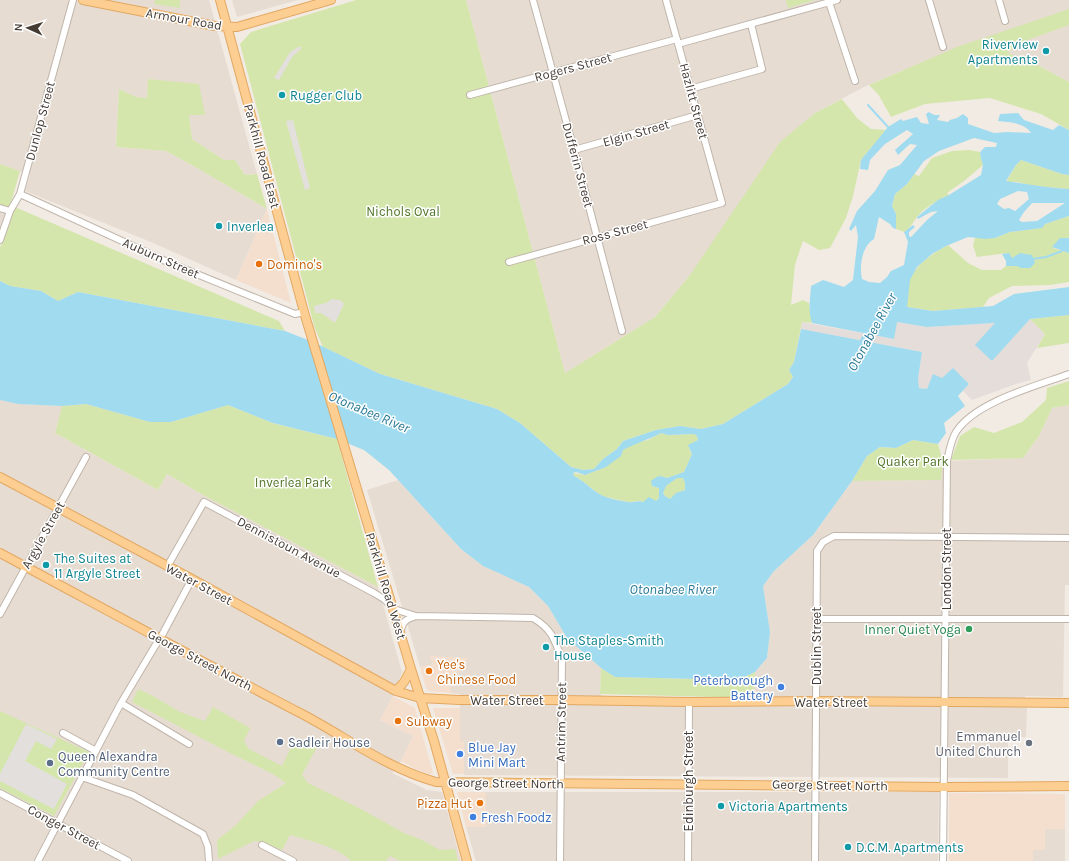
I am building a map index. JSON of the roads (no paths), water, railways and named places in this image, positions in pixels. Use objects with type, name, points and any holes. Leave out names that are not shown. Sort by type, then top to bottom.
[{"type":"main road","name":"Armour Road","points":[[83,0],[216,26],[237,27],[331,0]]},
{"type":"main road","name":"Parkhill Road East","points":[[220,0],[304,312]]},
{"type":"main road","name":"Parkhill Road West","points":[[304,312],[435,745],[467,861]]},
{"type":"main road","name":"Water Street","points":[[0,477],[192,579],[396,691],[420,698],[459,700],[689,702],[816,701],[1069,703]]},
{"type":"main road","name":"George Street North","points":[[0,553],[318,723],[355,745],[406,771],[436,782],[944,787],[1069,786]]},
{"type":"main road","points":[[396,691],[404,682],[411,669]]},
{"type":"street","name":"Dunlop Street","points":[[0,240],[10,212],[20,194],[73,0]]},
{"type":"street","name":"Dufferin Street","points":[[533,0],[622,331]]},
{"type":"street","name":"Hazlitt Street","points":[[666,0],[722,203]]},
{"type":"street","name":"Rogers Street","points":[[470,95],[677,41],[751,24],[837,0]]},
{"type":"street","points":[[929,0],[943,47]]},
{"type":"street","points":[[999,0],[1005,21]]},
{"type":"street","points":[[829,2],[855,81]]},
{"type":"street","points":[[690,89],[762,69],[751,24]]},
{"type":"street","name":"Elgin Street","points":[[574,150],[698,115]]},
{"type":"street","name":"Auburn Street","points":[[20,194],[172,264],[295,314],[304,312]]},
{"type":"street","name":"Ross Street","points":[[509,262],[722,203]]},
{"type":"street","points":[[0,208],[10,212]]},
{"type":"street","name":"London Street","points":[[943,861],[947,461],[955,432],[967,419],[995,402],[1069,374]]},
{"type":"street","name":"Argyle Street","points":[[0,614],[25,566],[86,458]]},
{"type":"street","name":"Dennistoun Avenue","points":[[167,567],[204,502],[374,593],[384,599],[394,609]]},
{"type":"street","name":"Dublin Street","points":[[815,861],[817,551],[823,542],[834,536],[946,537]]},
{"type":"street","points":[[946,537],[1069,538]]},
{"type":"street","points":[[38,861],[121,703],[160,639],[192,579]]},
{"type":"street","points":[[374,593],[386,582]]},
{"type":"street","points":[[394,609],[416,616]]},
{"type":"street","points":[[401,633],[402,625],[407,619],[416,616]]},
{"type":"street","name":"Antrim Street","points":[[416,616],[533,618],[544,624],[553,636],[562,660],[560,861]]},
{"type":"street","points":[[816,619],[1069,619]]},
{"type":"street","name":"Edinburgh Street","points":[[688,861],[689,702]]},
{"type":"street","points":[[121,703],[189,744]]},
{"type":"street","points":[[63,733],[96,751]]},
{"type":"street","points":[[82,777],[133,795],[203,834],[208,847],[209,861]]},
{"type":"street","name":"Conger Street","points":[[0,792],[128,861]]},
{"type":"street","points":[[262,845],[293,861]]},
{"type":"water","name":"Otonabee River","points":[[929,112],[934,115],[940,115],[937,120],[948,122],[963,114],[968,118],[968,124],[994,133],[1031,133],[1021,125],[998,121],[1000,114],[1018,113],[1024,120],[1053,130],[1059,125],[1069,130],[1069,175],[1021,160],[1006,181],[1069,189],[1069,216],[1045,224],[1042,228],[1010,232],[995,238],[985,239],[968,237],[946,246],[932,254],[917,267],[910,280],[907,307],[933,311],[993,306],[1014,294],[1069,287],[1069,315],[1030,319],[992,361],[975,345],[995,323],[927,327],[897,322],[894,339],[812,323],[810,314],[811,286],[823,280],[844,287],[853,280],[858,237],[856,225],[851,231],[849,229],[857,211],[875,191],[888,170],[900,165],[917,145],[910,144],[898,155],[895,150],[913,134],[907,130],[885,144],[870,160],[868,170],[860,169],[861,160],[888,127],[901,119],[903,121],[917,117],[921,123],[929,124],[926,114]],"holes":[[[974,138],[997,143],[996,147],[985,147],[980,152],[983,165],[981,175],[949,195],[938,200],[917,217],[918,219],[931,212],[938,211],[911,237],[909,236],[909,232],[915,227],[913,225],[904,232],[908,242],[904,265],[891,271],[880,283],[869,282],[862,279],[862,257],[867,246],[874,239],[879,217],[896,229],[896,214],[892,206],[895,194],[907,184],[924,161],[939,151]],[[1018,191],[1027,192],[1029,199],[1015,211],[1009,208],[1004,209],[997,204],[1000,199]],[[1032,203],[1065,203],[1037,221],[1022,222],[1019,220]]]},
{"type":"water","points":[[1060,238],[1069,238],[1069,253],[1052,247]]},
{"type":"water","points":[[1009,253],[1012,258],[1020,253],[1032,255],[1035,263],[1030,268],[1006,266],[1006,261],[1002,254]]},
{"type":"water","name":"Otonabee River","points":[[0,281],[10,286],[41,291],[58,301],[78,292],[285,331],[313,342],[380,374],[497,409],[520,423],[571,467],[583,470],[594,469],[603,459],[617,449],[623,441],[656,430],[680,426],[701,429],[723,424],[788,384],[793,377],[789,370],[794,362],[801,329],[922,352],[918,379],[919,388],[927,389],[933,374],[942,378],[953,368],[969,384],[958,396],[965,406],[944,423],[946,433],[938,444],[913,440],[896,448],[880,447],[867,456],[852,481],[813,535],[774,571],[763,586],[770,632],[767,658],[755,672],[738,680],[615,677],[601,668],[567,638],[548,606],[529,587],[483,566],[461,549],[389,470],[364,450],[337,439],[273,423],[228,405],[171,422],[150,422],[86,404],[62,406],[18,404],[0,400]],"holes":[[[661,433],[668,435],[694,434],[697,436],[698,440],[688,445],[692,454],[684,472],[667,478],[658,476],[651,481],[652,486],[659,488],[659,498],[656,501],[649,497],[643,502],[628,502],[608,498],[597,493],[574,476],[573,473],[576,472],[585,475],[606,467],[621,456],[623,450]],[[677,478],[683,478],[685,490],[676,493],[670,499],[663,493],[666,486]]]},
{"type":"waterway","points":[[868,105],[888,127]]},
{"type":"waterway","points":[[1033,259],[1046,257],[1062,251]]},
{"type":"waterway","name":"Otonabee River","points":[[858,355],[877,321]]},
{"type":"place","name":"Riverview Apartments","points":[[1046,51]]},
{"type":"place","name":"Rugger Club","points":[[282,95]]},
{"type":"place","name":"Inverlea","points":[[219,226]]},
{"type":"place","name":"Domino's","points":[[259,264]]},
{"type":"place","name":"The Suites at 11 Argyle Street","points":[[46,565]]},
{"type":"place","name":"Inner Quiet Yoga","points":[[969,629]]},
{"type":"place","name":"The Staples-Smith House","points":[[546,647]]},
{"type":"place","name":"Yee's Chinese Food","points":[[429,671]]},
{"type":"place","name":"Peterborough Battery","points":[[781,687]]},
{"type":"place","name":"Subway","points":[[398,721]]},
{"type":"place","name":"Sadleir House","points":[[280,742]]},
{"type":"place","name":"Emmanuel United Church","points":[[1029,743]]},
{"type":"place","name":"Blue Jay Mini Mart","points":[[460,754]]},
{"type":"place","name":"Queen Alexandra Community Centre","points":[[50,763]]},
{"type":"place","name":"Pizza Hut","points":[[480,803]]},
{"type":"place","name":"Victoria Apartments","points":[[721,806]]},
{"type":"place","name":"Fresh Foodz","points":[[473,817]]},
{"type":"place","name":"D.C.M. Apartments","points":[[848,847]]},
{"type":"park label","name":"Nichols Oval","points":[[403,211]]},
{"type":"park label","name":"Quaker Park","points":[[913,461]]},
{"type":"park label","name":"Inverlea Park","points":[[293,482]]}]
